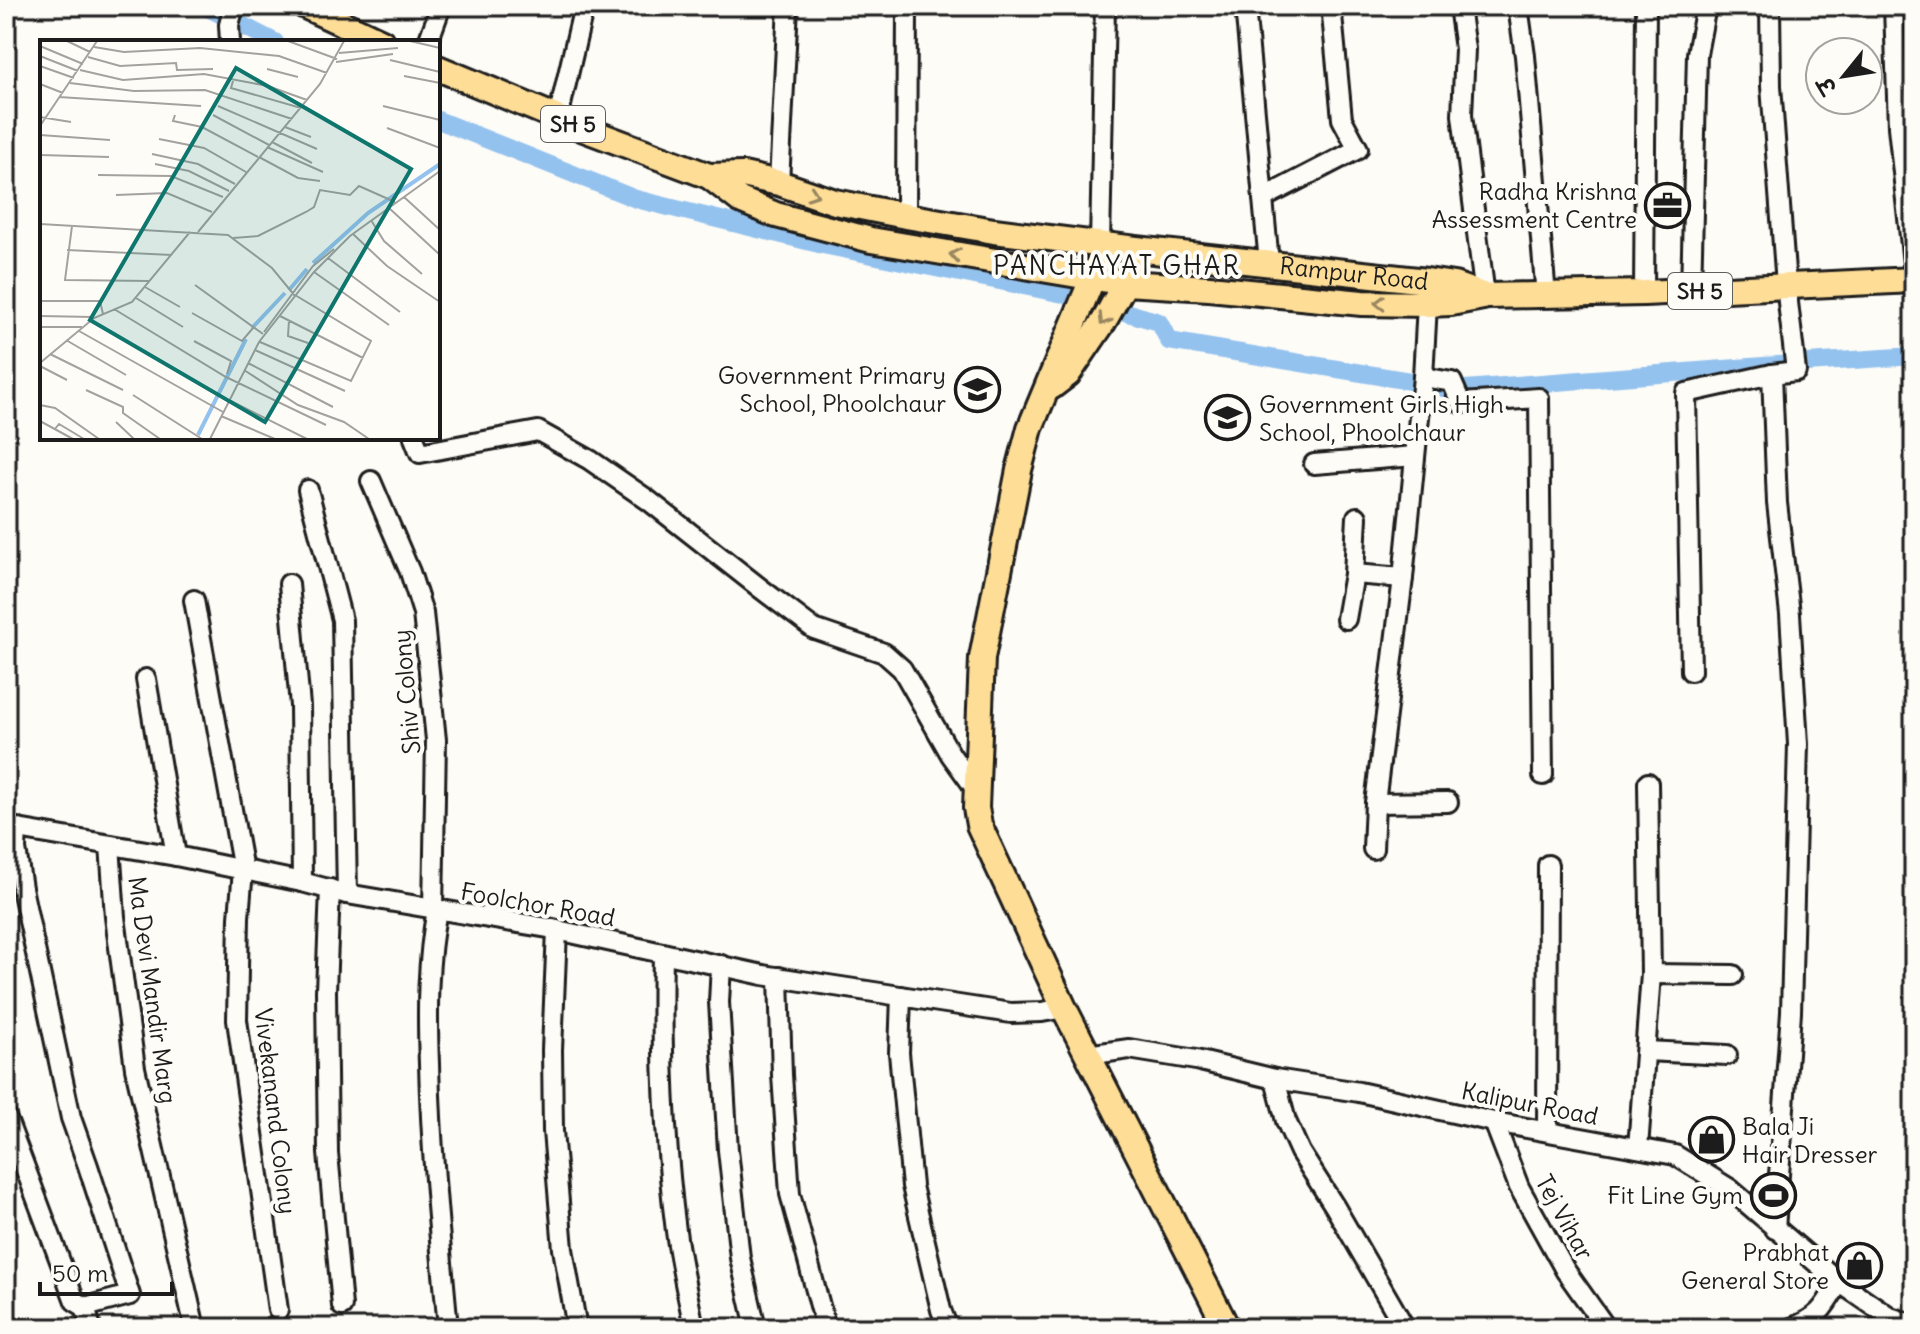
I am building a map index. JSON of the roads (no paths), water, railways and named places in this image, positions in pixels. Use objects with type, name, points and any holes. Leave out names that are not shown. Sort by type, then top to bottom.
[{"type":"main road","points":[[305,6],[378,40]]},
{"type":"main road","name":"Rampur Road","points":[[440,69],[709,176],[743,175],[779,183],[835,202],[994,231],[1454,285],[1485,296],[1644,293],[1914,280]]},
{"type":"main road","points":[[709,176],[740,200],[776,215],[871,240],[1092,278],[1362,303],[1451,303],[1485,296]]},
{"type":"main road","points":[[1103,245],[1030,428],[1019,470],[982,658],[976,808],[979,825],[1064,1008],[1227,1328]]},
{"type":"main road","points":[[1046,391],[1068,374],[1104,321],[1125,283],[1136,249]]},
{"type":"street","points":[[429,40],[441,6]]},
{"type":"street","points":[[558,118],[584,6]]},
{"type":"street","points":[[779,183],[788,6]]},
{"type":"street","points":[[906,216],[907,6]]},
{"type":"street","points":[[1103,245],[1105,6]]},
{"type":"street","points":[[1245,6],[1269,263]]},
{"type":"street","points":[[1459,6],[1465,49],[1462,115],[1485,296]]},
{"type":"street","points":[[1518,6],[1546,296]]},
{"type":"street","points":[[1644,293],[1646,6]]},
{"type":"street","points":[[1691,291],[1697,54],[1706,6]]},
{"type":"street","points":[[1691,671],[1686,393],[1772,374],[1794,363],[1771,86],[1770,6]]},
{"type":"street","points":[[1894,6],[1898,127],[1914,273]]},
{"type":"street","points":[[1263,198],[1358,149],[1342,119],[1332,15]]},
{"type":"street","points":[[1373,849],[1375,803],[1403,578],[1427,304]]},
{"type":"street","points":[[1772,374],[1777,503],[1790,614],[1798,744],[1791,1012],[1775,1229]]},
{"type":"street","points":[[1422,384],[1452,382],[1461,403],[1539,398],[1543,775]]},
{"type":"street","points":[[415,440],[420,453],[538,431],[590,460],[648,500],[814,629],[884,653],[902,669],[951,755],[977,791]]},
{"type":"street","points":[[1314,464],[1415,456]]},
{"type":"street","name":"Shiv Colony","points":[[371,481],[410,572],[423,613],[436,740],[435,910],[427,1001],[430,1128],[448,1328]]},
{"type":"street","points":[[308,490],[342,620],[338,891],[326,991],[328,1153],[342,1306]]},
{"type":"street","points":[[1346,619],[1354,574],[1357,517]]},
{"type":"street","points":[[1354,574],[1403,578]]},
{"type":"street","points":[[289,584],[300,706],[302,882]]},
{"type":"street","name":"Vivekanand Colony","points":[[194,600],[243,870],[237,1020],[278,1310]]},
{"type":"street","points":[[146,679],[176,856]]},
{"type":"street","points":[[1638,1148],[1651,974],[1648,783]]},
{"type":"street","points":[[1375,803],[1448,802]]},
{"type":"street","points":[[12,828],[71,1118],[130,1295],[85,1307]]},
{"type":"street","name":"Foolchor Road","points":[[12,828],[176,856],[435,910],[557,930],[779,977],[1011,1013],[1064,1008]]},
{"type":"street","name":"Ma Devi Mandir Marg","points":[[110,845],[115,917],[135,1068],[195,1328]]},
{"type":"street","points":[[1547,1131],[1548,865]]},
{"type":"street","points":[[557,930],[552,1050],[553,1131],[563,1249],[577,1328]]},
{"type":"street","points":[[663,953],[662,1027],[668,1143],[676,1232],[694,1328]]},
{"type":"street","points":[[721,965],[719,1002],[728,1150],[740,1258],[756,1328]]},
{"type":"street","points":[[1651,974],[1733,975]]},
{"type":"street","points":[[779,977],[790,1194],[826,1328]]},
{"type":"street","points":[[901,996],[899,1053],[912,1186],[948,1328]]},
{"type":"street","name":"Kalipur Road","points":[[1087,1055],[1129,1049],[1196,1060],[1275,1079],[1359,1092],[1494,1122],[1675,1155],[1730,1189],[1890,1323],[1914,1325]]},
{"type":"street","points":[[1646,1051],[1727,1055]]},
{"type":"street","points":[[1275,1079],[1286,1121],[1300,1152],[1405,1328]]},
{"type":"street","points":[[6,1117],[75,1301],[85,1307],[91,1328]]},
{"type":"street","name":"Tej Vihar","points":[[1494,1122],[1519,1187],[1565,1270],[1606,1328]]},
{"type":"street","points":[[1791,1328],[1809,1321],[1823,1309],[1839,1282]]},
{"type":"waterway","points":[[204,6],[271,40]]},
{"type":"waterway","points":[[440,121],[636,199],[823,245],[1098,301]]},
{"type":"waterway","points":[[1118,310],[1159,322],[1169,341],[1452,390],[1914,356]]},
{"type":"place","name":"Radha Krishna Assessment Centre","points":[[1668,205]]},
{"type":"place","name":"Government Primary School, Phoolchaur","points":[[977,389]]},
{"type":"place","name":"Government Girls High School, Phoolchaur","points":[[1228,418]]},
{"type":"place","name":"Bala Ji Hair Dresser","points":[[1711,1140]]},
{"type":"place","name":"Fit Line Gym","points":[[1774,1195]]},
{"type":"place","name":"Prabhat General Store","points":[[1860,1266]]},
{"type":"district","name":"PANCHAYAT GHAR","points":[[1117,265]]}]
